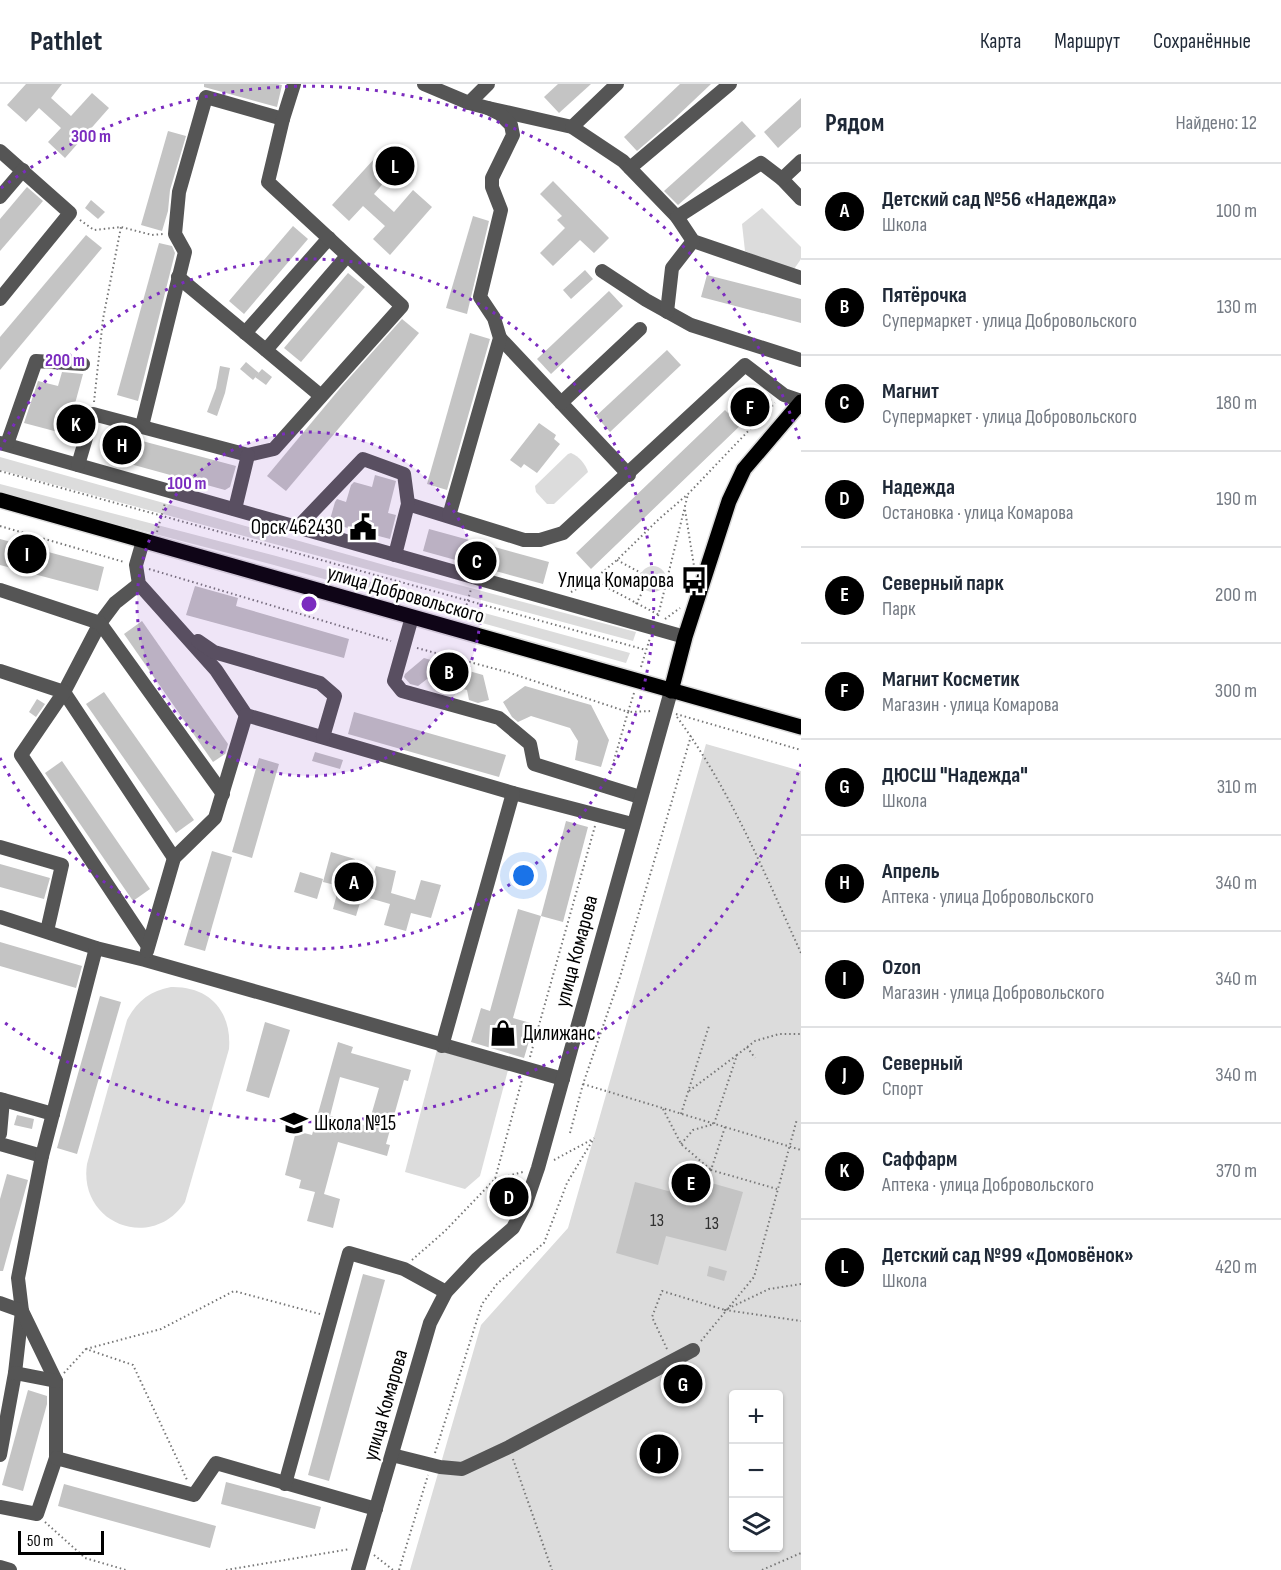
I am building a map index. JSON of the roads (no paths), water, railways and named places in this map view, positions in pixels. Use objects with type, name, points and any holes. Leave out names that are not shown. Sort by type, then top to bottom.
[{"type":"main road","name":"улица Комарова","points":[[671,691],[685,637],[729,501],[744,469],[801,401]]},
{"type":"main road","name":"улица Добровольского","points":[[0,500],[801,727]]},
{"type":"street","points":[[78,465],[93,414],[248,455],[274,449],[402,306],[268,182],[294,84]]},
{"type":"street","points":[[424,84],[469,103],[572,127],[623,161],[677,217],[693,240],[801,278]]},
{"type":"street","points":[[469,103],[488,84]]},
{"type":"street","points":[[572,127],[616,84]]},
{"type":"street","points":[[630,168],[730,84]]},
{"type":"street","points":[[142,426],[185,252],[175,234],[179,192],[206,97],[283,119]]},
{"type":"street","points":[[488,108],[500,114],[511,125],[513,135],[492,177],[492,187],[501,210],[480,297],[494,318],[500,338],[628,475]]},
{"type":"street","points":[[0,151],[70,213],[0,299]]},
{"type":"street","points":[[783,179],[801,161]]},
{"type":"street","points":[[677,217],[761,163],[783,179],[801,199]]},
{"type":"street","points":[[0,197],[23,170]]},
{"type":"street","points":[[245,333],[329,238]]},
{"type":"street","points":[[667,312],[672,268],[693,240]]},
{"type":"street","points":[[266,350],[347,256]]},
{"type":"street","points":[[602,272],[691,325],[801,360]]},
{"type":"street","points":[[178,277],[321,396]]},
{"type":"street","points":[[561,403],[640,330]]},
{"type":"street","points":[[450,516],[500,338]]},
{"type":"street","points":[[3,443],[36,361],[83,364]]},
{"type":"street","points":[[408,504],[524,540],[540,540],[563,533],[745,365],[784,395],[801,401]]},
{"type":"street","name":"улица Добровольского","points":[[3,443],[555,600],[656,622],[685,637]]},
{"type":"street","points":[[235,509],[248,455]]},
{"type":"street","points":[[298,527],[363,459],[404,474],[408,504],[395,555]]},
{"type":"street","points":[[148,542],[136,565],[139,584],[180,627],[216,670],[246,716],[513,793],[632,824]]},
{"type":"street","points":[[139,584],[115,603],[100,623],[64,692],[21,754],[146,953]]},
{"type":"street","points":[[0,590],[100,623],[222,794]]},
{"type":"street","points":[[412,617],[394,681],[402,692],[499,718],[530,744],[534,764],[640,797]]},
{"type":"street","points":[[180,627],[214,652],[320,682],[335,696],[323,737]]},
{"type":"street","points":[[0,671],[64,692],[174,858]]},
{"type":"street","name":"улица Комарова","points":[[358,1570],[430,1323],[446,1292],[477,1259],[513,1228],[526,1203],[538,1168],[632,824],[671,691]]},
{"type":"street","points":[[146,953],[174,858],[215,818],[246,716]]},
{"type":"street","points":[[442,1046],[513,793]]},
{"type":"street","points":[[0,848],[62,865],[47,931]]},
{"type":"street","points":[[0,917],[96,948],[146,953],[442,1046],[563,1079]]},
{"type":"street","points":[[0,1454],[15,1373],[22,1311],[18,1278],[42,1156],[96,948]]},
{"type":"street","points":[[0,1134],[2,1099],[53,1114]]},
{"type":"street","points":[[0,1144],[42,1156]]},
{"type":"street","points":[[285,1484],[349,1253],[404,1269],[446,1292]]},
{"type":"street","points":[[0,1303],[22,1311],[57,1381],[56,1458],[37,1514],[0,1506]]},
{"type":"street","points":[[392,1455],[432,1465],[462,1469],[509,1447],[693,1350]]},
{"type":"street","points":[[15,1373],[57,1381]]},
{"type":"street","points":[[56,1458],[194,1495],[216,1463],[376,1509]]},
{"type":"street","points":[[0,1567],[10,1570]]},
{"type":"place","name":"Детский сад №99 «Домовёнок»","points":[[395,166]]},
{"type":"place","name":"Магнит Косметик","points":[[750,407]]},
{"type":"place","name":"Саффарм","points":[[76,424]]},
{"type":"place","name":"Апрель","points":[[122,445]]},
{"type":"place","name":"Орск 462430","points":[[363,527]]},
{"type":"place","name":"Ozon","points":[[27,554]]},
{"type":"place","name":"Магнит","points":[[477,561]]},
{"type":"place","name":"Улица Комарова","points":[[694,580]]},
{"type":"place","name":"Пятёрочка","points":[[449,672]]},
{"type":"place","name":"Детский сад №56 «Надежда»","points":[[354,882]]},
{"type":"place","name":"Дилижанс","points":[[503,1033]]},
{"type":"place","name":"Школа №15","points":[[294,1123]]},
{"type":"place","name":"Северный парк","points":[[691,1183]]},
{"type":"place","name":"Надежда","points":[[509,1197]]},
{"type":"place","name":"ДЮСШ \"Надежда\"","points":[[683,1384]]},
{"type":"place","name":"Северный","points":[[659,1454]]}]
